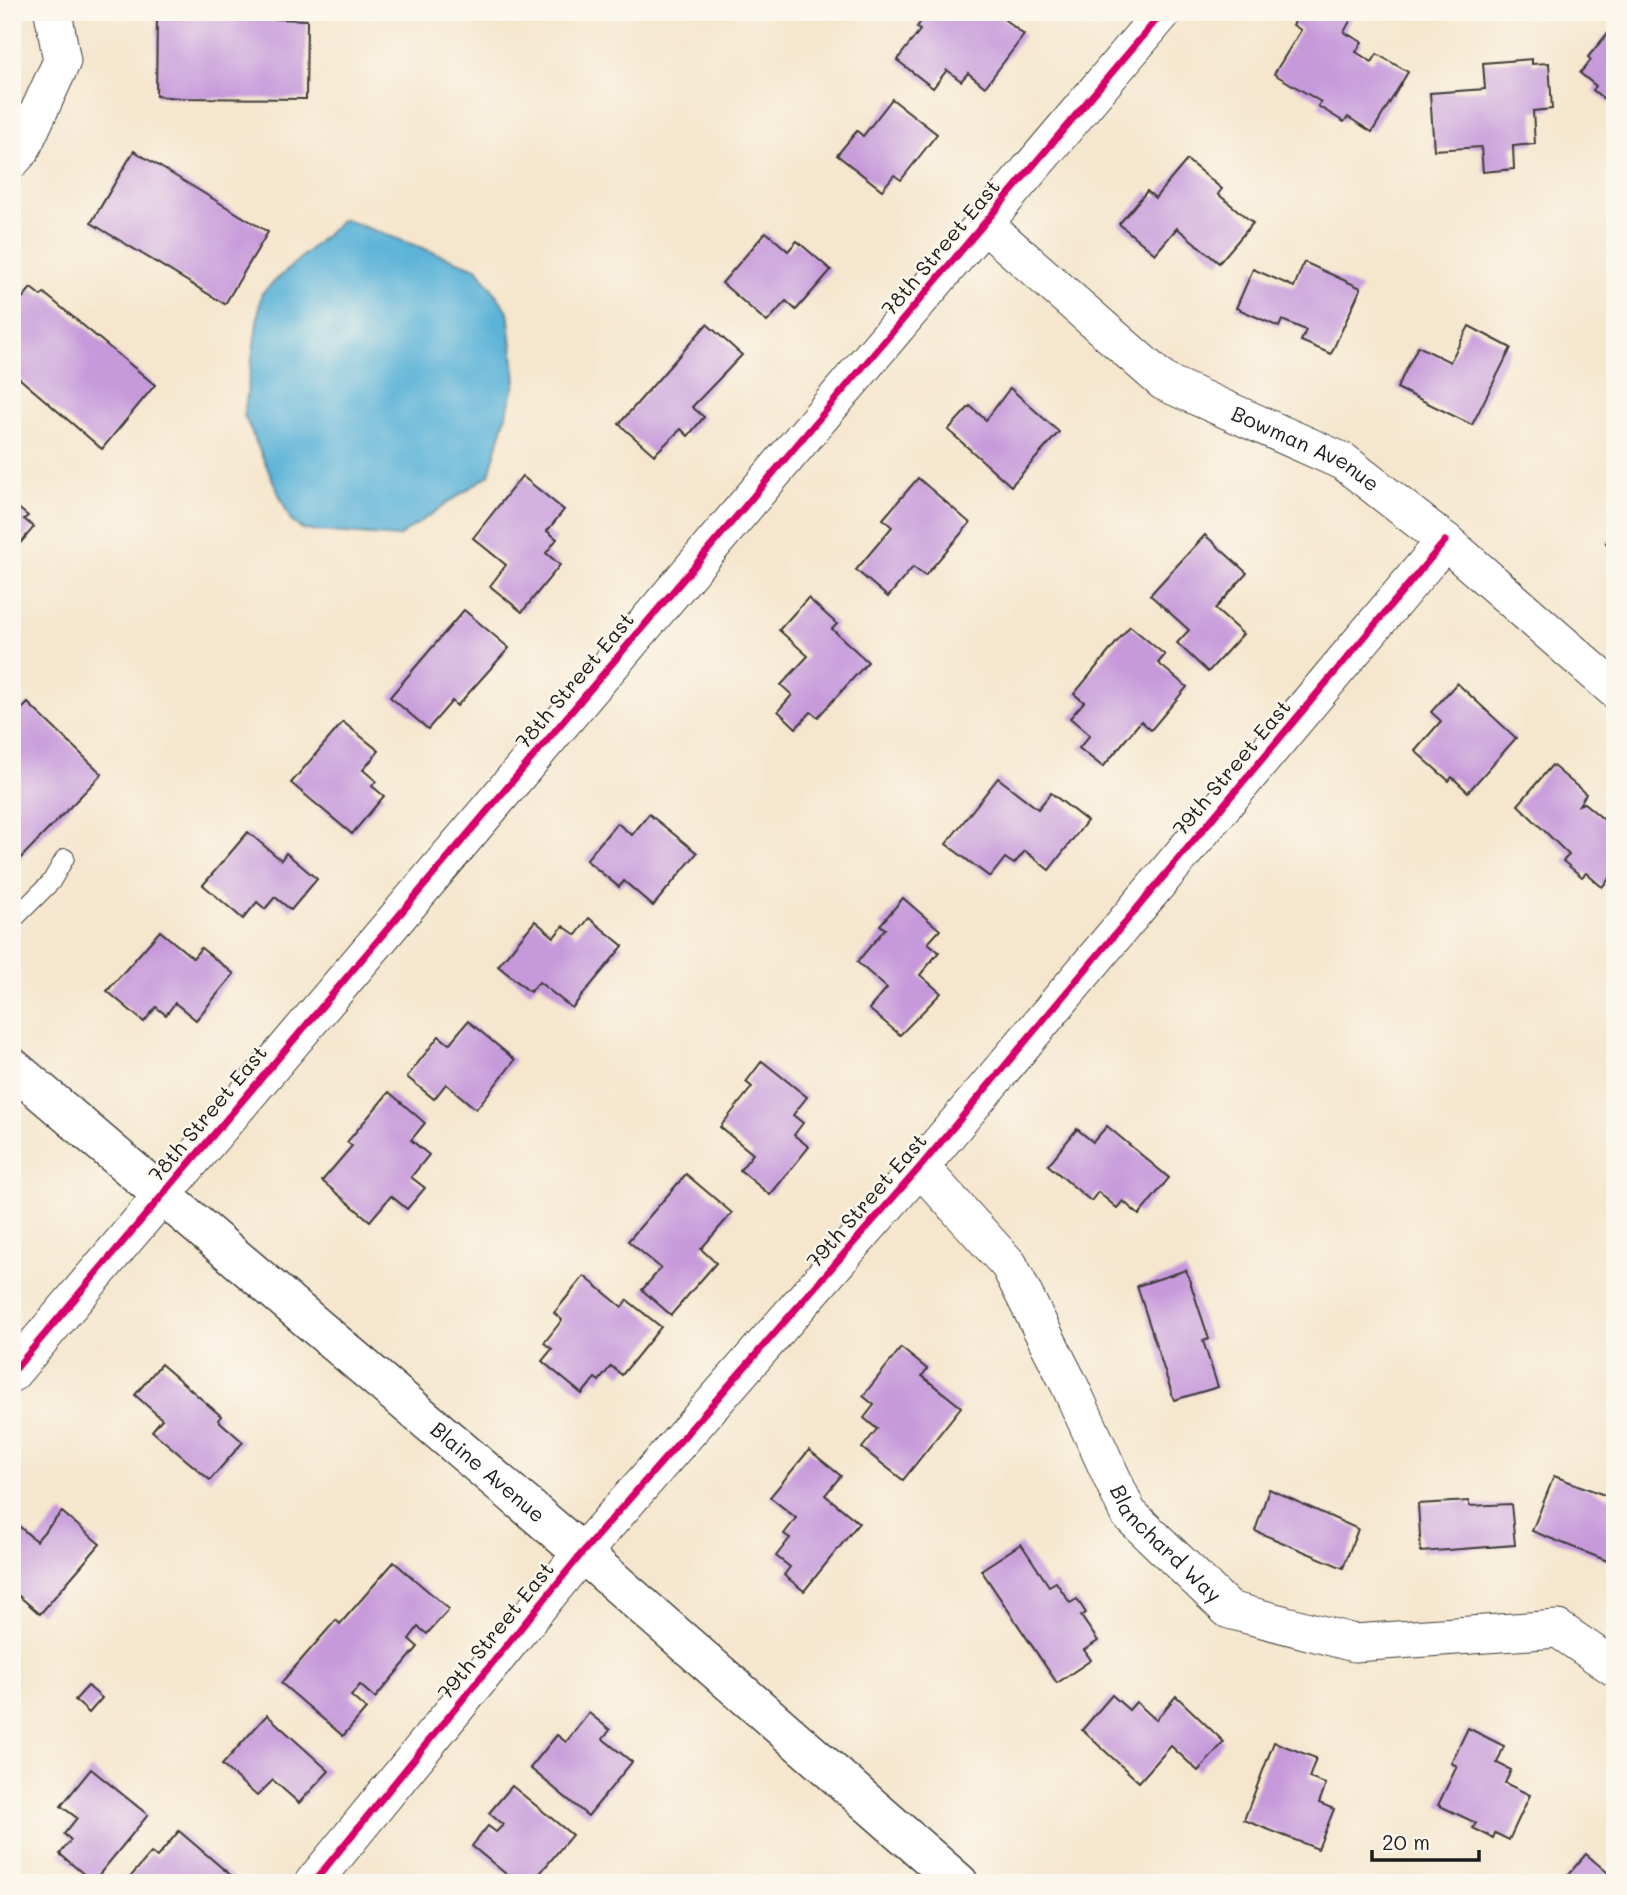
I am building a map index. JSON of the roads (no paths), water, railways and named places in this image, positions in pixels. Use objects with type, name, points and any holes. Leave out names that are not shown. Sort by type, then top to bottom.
[{"type":"street","points":[[12,160],[21,150],[62,61],[53,12]]},
{"type":"street","name":"78th Street East","points":[[12,1373],[1163,12]]},
{"type":"street","name":"Bowman Avenue","points":[[984,224],[1164,382],[1344,462],[1445,541],[1615,690]]},
{"type":"street","name":"79th Street East","points":[[313,1883],[582,1553],[920,1167],[1445,541]]},
{"type":"street","name":"Blaine Avenue","points":[[12,1067],[582,1553],[958,1883]]},
{"type":"street","name":"Blanchard Way","points":[[920,1167],[1009,1265],[1069,1384],[1128,1513],[1229,1610],[1354,1643],[1558,1629],[1615,1668]]},
{"type":"lane","points":[[12,921],[51,882],[65,858]]},
{"type":"water","points":[[343,219],[477,268],[508,311],[516,380],[489,475],[398,537],[304,530],[291,521],[244,415],[262,293]]}]
